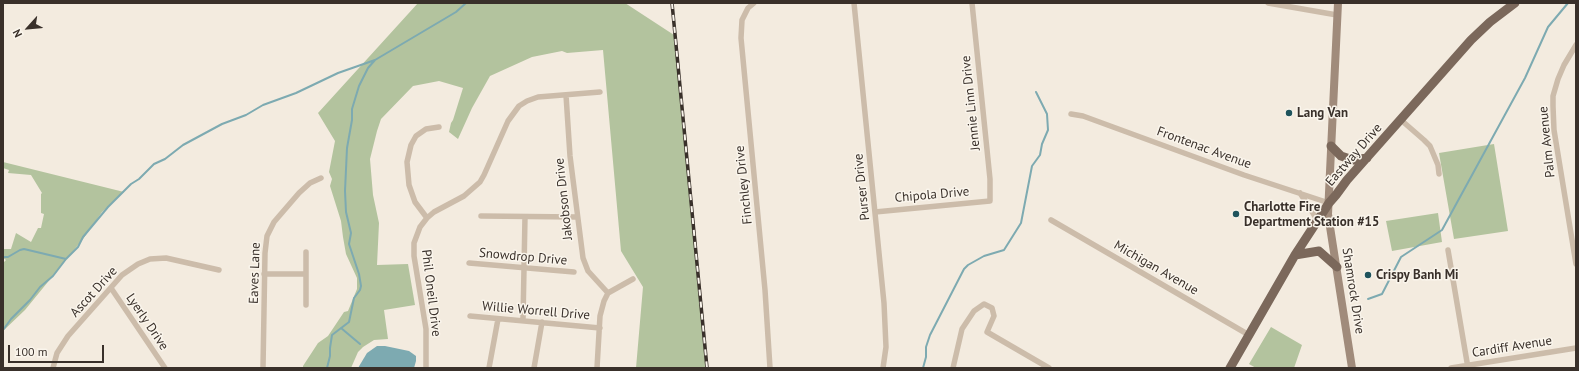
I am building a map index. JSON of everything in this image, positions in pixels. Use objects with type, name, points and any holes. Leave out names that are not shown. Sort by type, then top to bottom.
[{"type":"main road","name":"Eastway Drive","points":[[1230,368],[1295,255],[1329,203],[1347,180],[1471,40],[1490,22],[1515,3]]},
{"type":"main road","points":[[1331,146],[1341,156],[1353,160],[1367,158]]},
{"type":"main road","points":[[1295,255],[1319,251],[1337,267]]},
{"type":"street","name":"Finchley Drive","points":[[754,3],[748,8],[742,20],[741,38],[765,290],[770,368]]},
{"type":"street","name":"Purser Drive","points":[[854,3],[886,325],[883,368]]},
{"type":"street","name":"Jennie Linn Drive","points":[[972,3],[990,179],[990,201]]},
{"type":"street","points":[[1268,3],[1337,15]]},
{"type":"street","name":"Shamrock Drive","points":[[1338,3],[1329,203],[1330,228],[1352,368]]},
{"type":"street","name":"Palm Avenue","points":[[1576,45],[1564,64],[1558,79],[1553,96],[1553,106],[1554,130],[1576,264]]},
{"type":"street","name":"Phil Oneil Drive","points":[[426,368],[426,329],[414,256],[414,243],[420,227],[426,218],[434,212],[472,191],[480,182],[508,121],[518,106],[538,97],[600,92]]},
{"type":"street","name":"Jakobson Drive","points":[[566,95],[570,156],[580,245],[585,265],[593,278],[608,293]]},
{"type":"street","name":"Frontenac Avenue","points":[[1071,114],[1083,116],[1244,175],[1329,203]]},
{"type":"street","points":[[1401,120],[1430,146],[1438,165],[1439,174]]},
{"type":"street","points":[[426,218],[415,202],[409,185],[407,162],[411,145],[416,136],[426,129],[439,127]]},
{"type":"street","name":"Eaves Lane","points":[[263,368],[264,274],[266,244],[270,228],[305,186],[321,178]]},
{"type":"street","points":[[1300,193],[1318,221]]},
{"type":"street","name":"Chipola Drive","points":[[875,212],[990,201]]},
{"type":"street","points":[[481,216],[577,217]]},
{"type":"street","points":[[522,320],[525,217]]},
{"type":"street","name":"Michigan Avenue","points":[[1051,220],[1249,335]]},
{"type":"street","points":[[1448,250],[1467,367]]},
{"type":"street","points":[[306,252],[306,305]]},
{"type":"street","name":"Ascot Drive","points":[[54,368],[60,346],[122,275],[132,268],[157,258],[178,260],[219,270]]},
{"type":"street","name":"Snowdrop Drive","points":[[469,263],[574,272]]},
{"type":"street","points":[[264,274],[306,274]]},
{"type":"street","points":[[597,368],[601,307],[608,293],[633,279]]},
{"type":"street","name":"Lyerly Drive","points":[[111,288],[165,368]]},
{"type":"street","points":[[953,368],[962,329],[974,311],[984,304],[992,308],[994,316],[987,332],[1049,368]]},
{"type":"street","name":"Willie Worrell Drive","points":[[470,316],[600,328]]},
{"type":"street","points":[[489,368],[498,319]]},
{"type":"street","points":[[534,368],[542,322]]},
{"type":"street","name":"Cardiff Avenue","points":[[1451,368],[1467,367],[1576,348]]},
{"type":"green space","points":[[418,3],[625,3],[674,35],[706,368],[636,368],[643,287],[621,251],[603,50],[567,53],[562,51],[532,57],[490,76],[472,108],[458,139],[449,132],[463,88],[439,81],[413,86],[381,119],[370,159],[373,195],[379,223],[377,265],[408,264],[415,305],[384,310],[388,339],[374,340],[363,347],[358,352],[351,368],[303,368],[318,343],[328,336],[344,312],[348,311],[357,289],[357,278],[346,254],[341,221],[330,186],[332,179],[329,172],[335,141],[318,113]]},
{"type":"green space","points":[[1494,144],[1508,231],[1454,239],[1439,153]]},
{"type":"green space","points":[[3,162],[124,192],[102,212],[83,239],[25,310],[3,331],[3,263],[6,260],[3,258],[3,249],[11,249],[16,233],[31,242],[38,228],[41,228],[44,214],[41,213],[42,193],[31,175],[8,173],[9,170],[3,168]]},
{"type":"green space","points":[[1438,213],[1442,242],[1392,251],[1386,221]]},
{"type":"green space","points":[[1271,327],[1302,345],[1294,368],[1256,368],[1249,364]]},
{"type":"water","points":[[377,346],[385,346],[409,351],[416,356],[414,368],[358,368],[367,353]]},
{"type":"waterway","points":[[327,368],[332,335],[349,322],[354,298],[361,286],[359,274],[349,244],[351,233],[346,212],[345,191],[347,148],[352,120],[352,109],[359,86],[368,68],[375,60],[456,12],[466,3]]},
{"type":"waterway","points":[[1368,299],[1382,294],[1401,257],[1442,230],[1525,78],[1548,27],[1568,3]]},
{"type":"waterway","points":[[3,330],[11,319],[30,300],[40,287],[53,276],[66,259],[78,247],[83,237],[108,207],[154,164],[165,159],[183,145],[222,124],[246,115],[263,105],[296,93],[338,73],[375,60]]},
{"type":"waterway","points":[[923,368],[926,357],[926,347],[930,335],[964,269],[984,256],[1004,250],[1021,223],[1032,166],[1040,155],[1042,144],[1048,130],[1047,114],[1036,92]]},
{"type":"waterway","points":[[3,257],[8,257],[24,249],[66,259]]},
{"type":"waterway","points":[[341,328],[360,344]]},
{"type":"railway","points":[[672,3],[707,368]]},
{"type":"place","name":"Lang Van","points":[[1289,113]]},
{"type":"place","name":"Charlotte Fire Department Station #15","points":[[1236,214]]},
{"type":"place","name":"Crispy Banh Mi","points":[[1368,275]]}]
